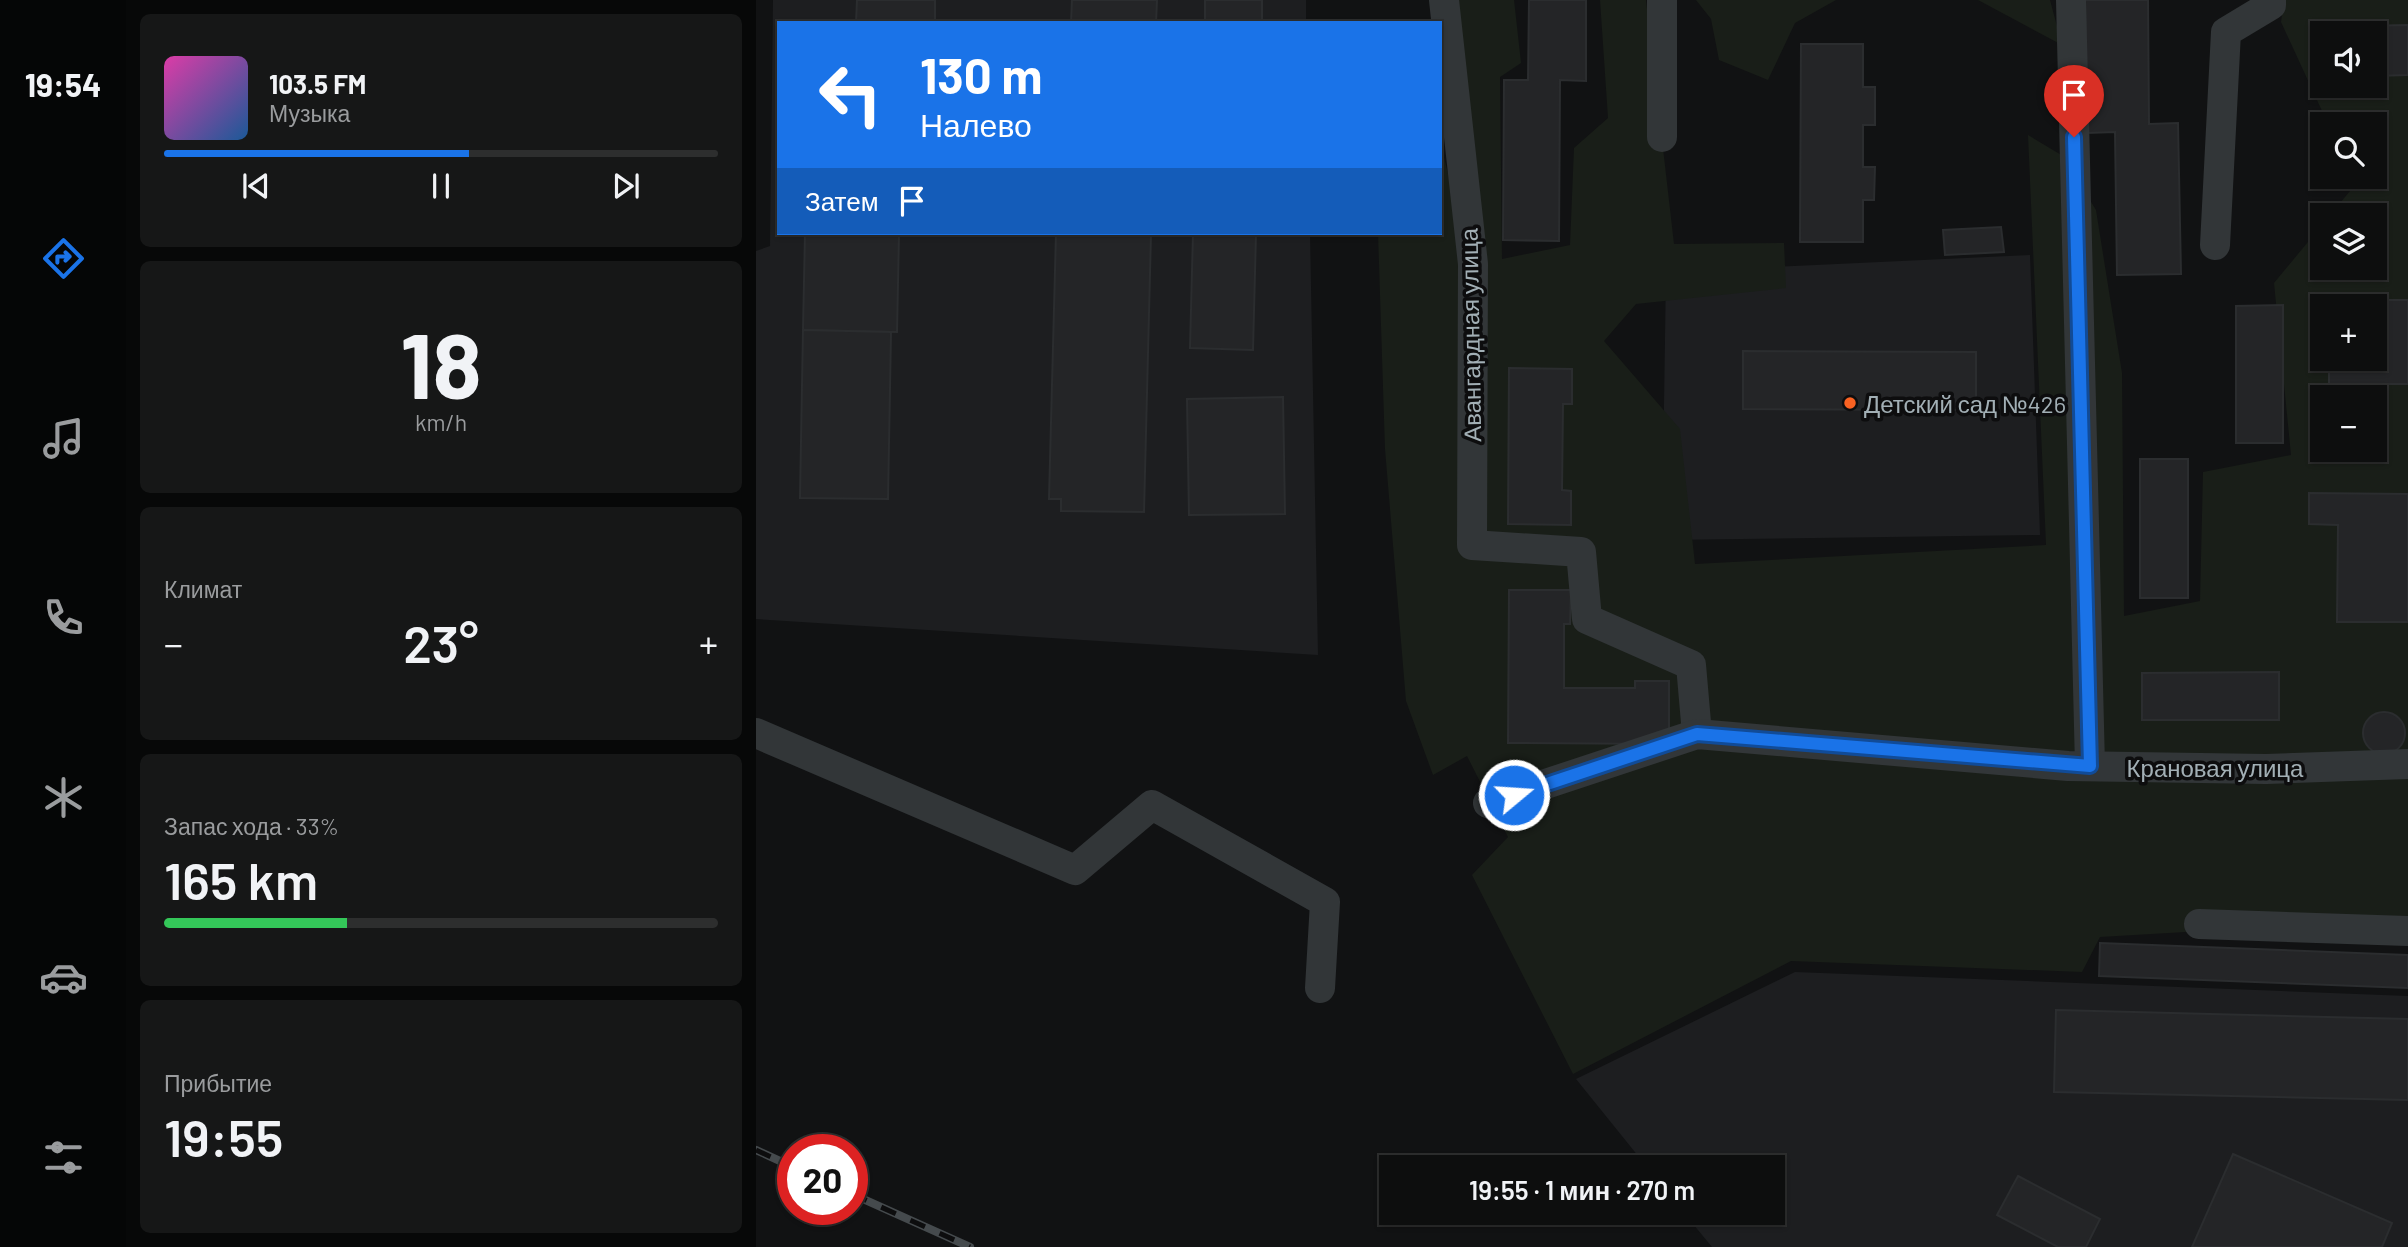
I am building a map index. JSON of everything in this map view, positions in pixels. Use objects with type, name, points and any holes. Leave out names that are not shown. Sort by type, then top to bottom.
[{"type":"street","name":"Авангардная улица","points":[[1444,0],[1473,264],[1472,545],[1581,552],[1587,620],[1692,664],[1697,734]]},
{"type":"street","points":[[1662,0],[1662,137]]},
{"type":"street","points":[[2071,0],[2090,766]]},
{"type":"street","points":[[2214,245],[2226,32],[2270,5],[2271,0]]},
{"type":"street","points":[[756,733],[1075,870],[1152,805],[1325,902],[1320,988]]},
{"type":"street","name":"Крановая улица","points":[[1488,803],[1697,734],[2090,766],[2266,769],[2408,764]]},
{"type":"street","points":[[2199,924],[2408,931]]},
{"type":"shaded area","points":[[773,0],[1306,0],[1306,21],[777,21],[777,235],[1310,235],[1318,655],[756,619],[756,251],[770,246]]},
{"type":"shaded area","points":[[1450,0],[1514,0],[1521,63],[1500,77],[1502,259],[1570,245],[1574,148],[1608,118],[1600,0],[1646,0],[1674,244],[1784,243],[1786,288],[1636,304],[1604,341],[1680,429],[1695,564],[2046,545],[2028,135],[2063,156],[2096,210],[2122,373],[2124,616],[2200,601],[2203,472],[2291,455],[2274,283],[2310,240],[2310,280],[2387,280],[2387,203],[2340,203],[2352,189],[2387,189],[2387,112],[2322,112],[2316,98],[2387,98],[2387,21],[2310,21],[2310,85],[2281,22],[2284,0],[2408,0],[2408,919],[2100,937],[2082,972],[1791,961],[1573,1074],[1472,875],[1508,837],[1467,756],[1433,775],[1406,701],[1385,449],[1378,235],[1442,235],[1442,149],[1451,186]]},
{"type":"shaded area","points":[[1696,0],[1836,0],[1795,23],[1768,80],[1719,60],[1711,19]]},
{"type":"shaded area","points":[[1978,0],[2050,0],[2062,45]]},
{"type":"shaded area","name":"Детский сад №426","points":[[2030,255],[2040,535],[1662,540],[1666,272]]},
{"type":"shaded area","points":[[1795,972],[2408,996],[2408,1247],[1712,1247],[1694,1225],[1785,1225],[1785,1155],[1637,1155],[1576,1079]]},
{"type":"building","points":[[857,0],[935,0],[935,21],[856,21]]},
{"type":"building","points":[[1072,0],[1157,0],[1156,21],[1071,21]]},
{"type":"building","points":[[1205,0],[1262,0],[1262,21],[1205,21]]},
{"type":"building","points":[[1529,0],[1586,0],[1586,81],[1560,80],[1559,241],[1503,240],[1504,80],[1528,80]]},
{"type":"building","points":[[2085,0],[2148,0],[2149,124],[2178,123],[2181,274],[2117,275],[2115,132],[2087,133]]},
{"type":"building","points":[[2387,25],[2408,25],[2408,75],[2387,76]]},
{"type":"building","points":[[1801,44],[1863,44],[1863,87],[1875,87],[1875,125],[1863,125],[1863,167],[1875,167],[1874,200],[1863,200],[1863,242],[1800,242]]},
{"type":"building","points":[[2001,227],[2004,252],[1945,255],[1943,230]]},
{"type":"building","points":[[805,235],[899,235],[897,332],[803,330]]},
{"type":"building","points":[[1056,235],[1151,235],[1144,512],[1061,511],[1061,499],[1049,499]]},
{"type":"building","points":[[1193,235],[1256,235],[1253,350],[1190,348]]},
{"type":"building","points":[[2387,300],[2408,300],[2408,384],[2329,384],[2329,371],[2387,371]]},
{"type":"building","points":[[2283,305],[2283,443],[2236,443],[2236,306]]},
{"type":"building","points":[[803,330],[891,332],[888,499],[800,498]]},
{"type":"building","points":[[1743,351],[1976,352],[1976,410],[1743,409]]},
{"type":"building","points":[[1509,368],[1572,369],[1572,404],[1563,404],[1562,490],[1571,491],[1571,525],[1508,524]]},
{"type":"building","points":[[1283,397],[1285,514],[1189,515],[1187,399]]},
{"type":"building","points":[[2140,459],[2188,459],[2188,598],[2140,598]]},
{"type":"building","points":[[2309,493],[2408,494],[2408,622],[2337,622],[2338,525],[2309,524]]},
{"type":"building","points":[[1509,590],[1571,590],[1570,624],[1564,624],[1564,688],[1635,688],[1635,681],[1669,681],[1669,744],[1508,743]]},
{"type":"building","points":[[2279,672],[2279,720],[2142,720],[2142,673]]},
{"type":"building","points":[[2384,712],[2399,718],[2405,733],[2399,748],[2384,754],[2369,748],[2363,733],[2369,718]]},
{"type":"building","points":[[2100,943],[2408,955],[2408,988],[2099,976]]},
{"type":"building","points":[[2056,1010],[2408,1019],[2408,1100],[2054,1092]]},
{"type":"building","points":[[2233,1154],[2392,1223],[2382,1247],[2192,1247]]},
{"type":"building","points":[[2018,1176],[2100,1219],[2086,1247],[2058,1247],[1997,1215]]},
{"type":"railway","points":[[756,1150],[777,1160]]},
{"type":"railway","points":[[868,1201],[970,1247]]},
{"type":"place","name":"Детский сад №426","points":[[1850,403]]},
{"type":"route","points":[[1514,795],[1697,734],[2090,766],[2074,137]]}]
